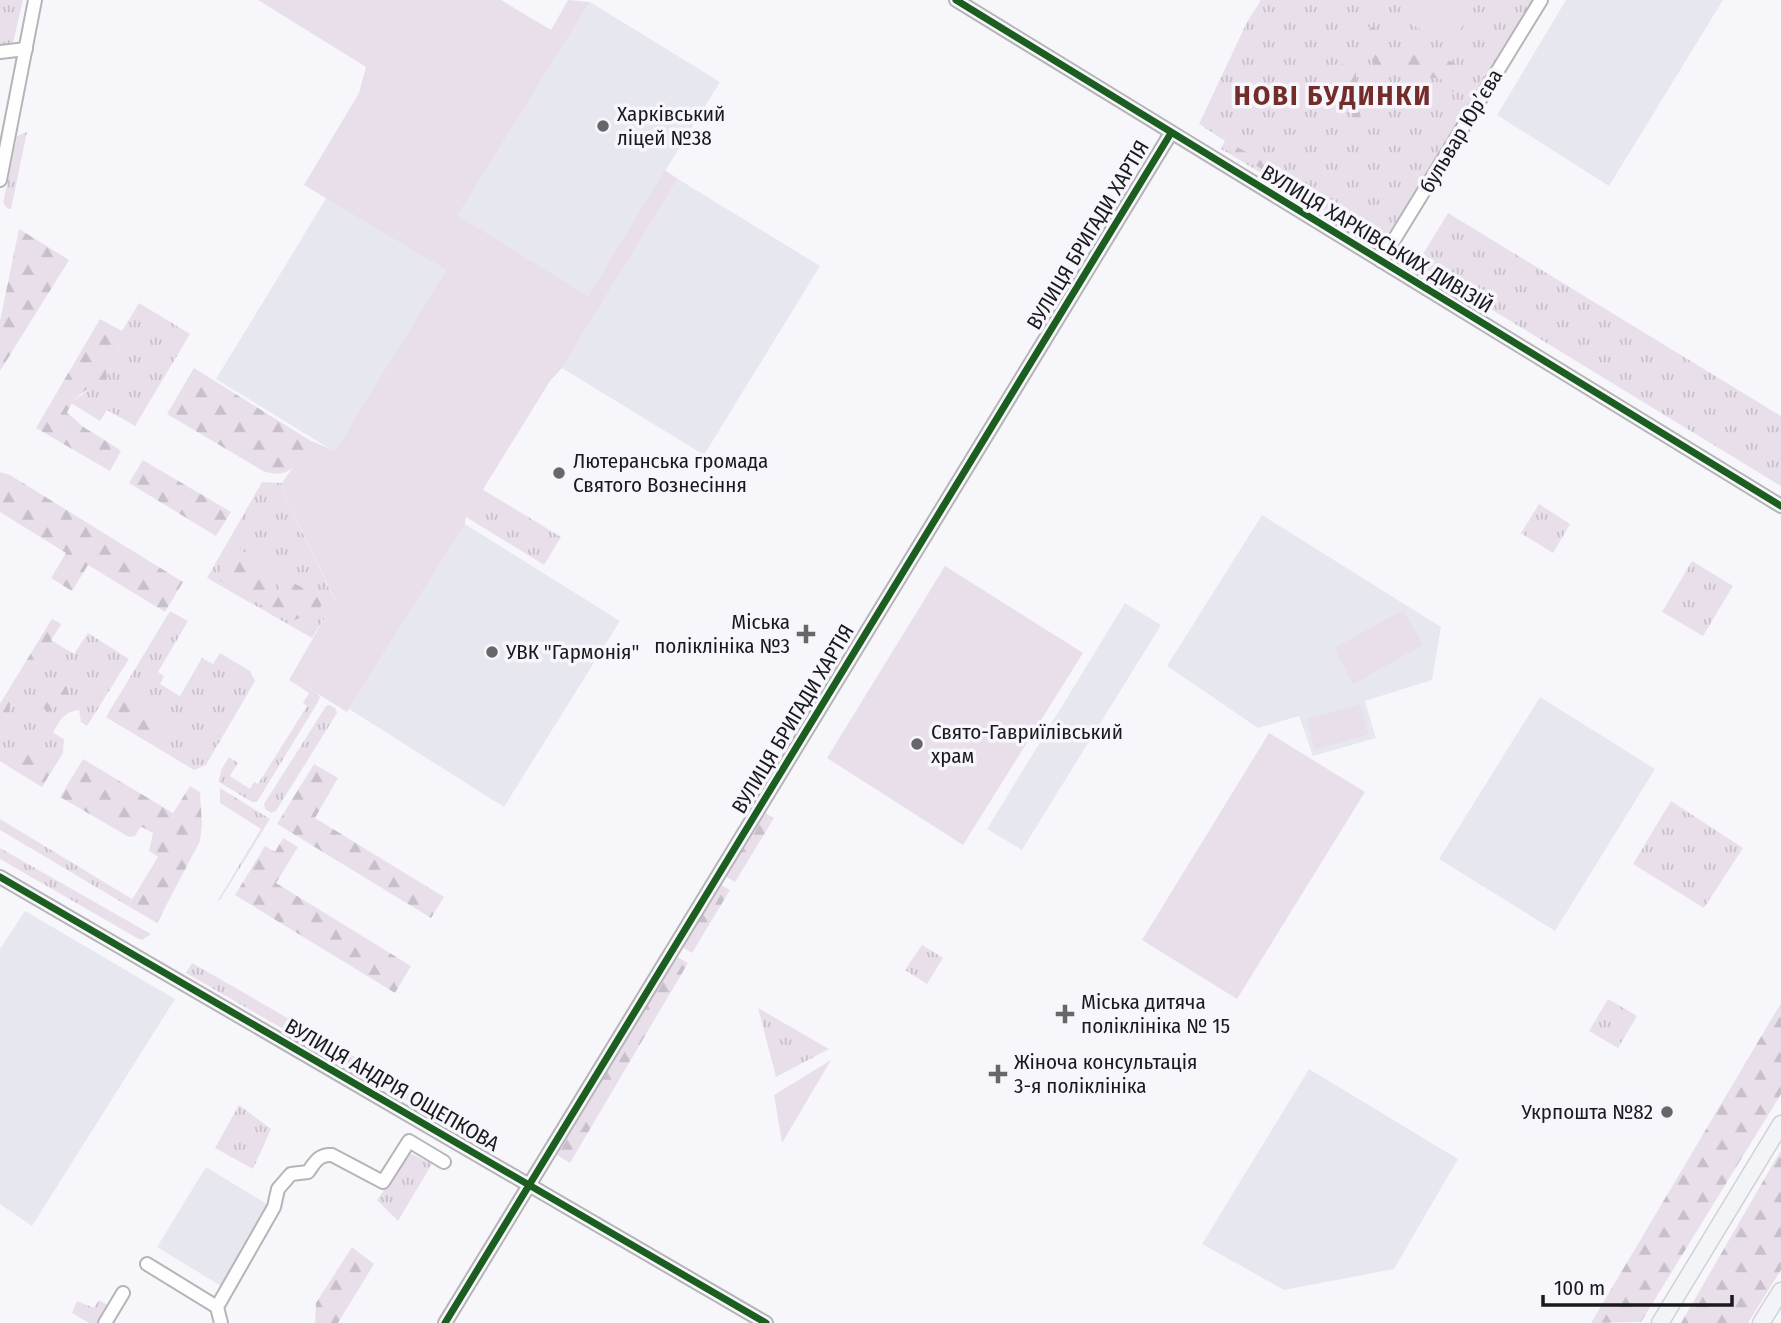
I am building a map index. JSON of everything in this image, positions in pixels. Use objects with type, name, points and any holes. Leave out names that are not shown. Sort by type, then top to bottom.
[{"type":"main road","points":[[1660,1323],[1781,1124]]},
{"type":"main road","points":[[1762,1323],[1781,1291]]},
{"type":"street","points":[[0,180],[35,0]]},
{"type":"street","name":"ВУЛИЦЯ ХАРКІВСЬКИХ ДИВІЗІЙ","points":[[956,0],[1781,506]]},
{"type":"street","name":"бульвар Юрʼєва","points":[[1381,261],[1541,0]]},
{"type":"street","points":[[0,52],[26,49]]},
{"type":"street","name":"ВУЛИЦЯ БРИГАДИ ХАРТІЯ","points":[[445,1323],[1171,133]]},
{"type":"street","name":"ВУЛИЦЯ АНДРІЯ ОЩЕПКОВА","points":[[0,877],[765,1323]]},
{"type":"street","points":[[221,1323],[217,1307],[275,1207],[278,1189],[290,1174],[308,1172],[319,1158],[332,1155],[383,1182],[409,1141],[444,1162]]},
{"type":"street","points":[[147,1264],[217,1307]]},
{"type":"street","points":[[105,1323],[123,1293]]},
{"type":"shaded area","points":[[1566,0],[1723,0],[1609,186],[1497,115]]},
{"type":"shaded area","name":"Харківський ліцей №38","points":[[590,2],[720,82],[588,296],[458,215]]},
{"type":"shaded area","points":[[678,179],[820,266],[704,455],[562,368]]},
{"type":"shaded area","points":[[327,197],[446,270],[335,452],[216,379]]},
{"type":"shaded area","points":[[1262,515],[1441,627],[1432,680],[1365,701],[1376,738],[1313,756],[1299,716],[1258,728],[1167,666]]},
{"type":"shaded area","name":"УВК \"Гармонія\"","points":[[465,524],[620,621],[504,807],[349,709]]},
{"type":"shaded area","points":[[1125,603],[1161,625],[1022,850],[987,829]]},
{"type":"shaded area","points":[[1540,697],[1655,769],[1555,931],[1439,859]]},
{"type":"shaded area","points":[[25,911],[175,999],[32,1226],[0,1204],[0,949]]},
{"type":"shaded area","points":[[1309,1069],[1458,1159],[1394,1269],[1284,1290],[1202,1244]]},
{"type":"shaded area","points":[[206,1167],[270,1206],[221,1286],[157,1247]]},
{"type":"green space","points":[[0,0],[23,0],[13,43],[0,46]]},
{"type":"green space","points":[[258,0],[501,0],[551,30],[568,0],[590,2],[458,215],[588,296],[665,170],[678,179],[562,368],[550,381],[466,517],[465,524],[347,712],[299,682],[297,685],[289,680],[335,600],[284,494],[282,483],[311,441],[335,451],[446,270],[304,185],[359,93],[366,67]]},
{"type":"green space","points":[[1261,0],[1536,0],[1437,162],[1381,243],[1221,149],[1225,141],[1199,124],[1247,22]]},
{"type":"green space","points":[[1407,0],[1477,2],[1450,47],[1398,16]]},
{"type":"green space","points":[[1375,28],[1377,33],[1372,46],[1374,52],[1388,58],[1403,47],[1425,47],[1457,66],[1468,78],[1456,93],[1447,89],[1441,79],[1428,77],[1415,69],[1388,69],[1381,77],[1388,105],[1383,111],[1376,110],[1372,101],[1373,65],[1366,29]]},
{"type":"green space","points":[[1345,59],[1352,60],[1355,65],[1361,120],[1359,122],[1353,119],[1351,112],[1341,65]]},
{"type":"green space","points":[[27,132],[11,209],[8,209],[3,203],[17,136]]},
{"type":"green space","points":[[1227,141],[1350,213],[1355,221],[1351,224],[1342,221],[1243,157],[1224,149]]},
{"type":"green space","points":[[1448,213],[1781,416],[1781,486],[1417,264]]},
{"type":"green space","points":[[19,229],[69,260],[0,371],[0,321]]},
{"type":"green space","points":[[139,303],[190,334],[135,426],[107,410],[100,421],[71,403],[84,393],[117,351],[122,331]]},
{"type":"green space","points":[[100,319],[122,331],[117,351],[106,366],[107,380],[83,392],[67,413],[121,451],[110,471],[36,428]]},
{"type":"green space","points":[[194,368],[311,441],[293,468],[281,473],[263,471],[167,414]]},
{"type":"green space","points":[[143,460],[231,512],[216,536],[129,483]]},
{"type":"green space","points":[[0,472],[10,475],[183,582],[165,612],[88,565],[72,591],[51,578],[66,553],[0,512]]},
{"type":"green space","points":[[262,482],[282,483],[284,494],[335,601],[312,638],[207,578]]},
{"type":"green space","points":[[482,489],[561,537],[544,565],[466,517]]},
{"type":"green space","points":[[1539,504],[1570,524],[1553,553],[1521,533]]},
{"type":"green space","points":[[229,548],[240,548],[249,557],[270,564],[263,580],[269,588],[278,590],[281,583],[288,580],[323,599],[317,618],[304,616],[290,622],[214,577],[224,566]]},
{"type":"green space","points":[[1692,561],[1733,586],[1703,636],[1662,612]]},
{"type":"green space","points":[[945,566],[1083,653],[963,845],[827,758]]},
{"type":"green space","points":[[1403,610],[1423,645],[1353,684],[1334,648]]},
{"type":"green space","points":[[170,611],[188,621],[158,672],[164,676],[160,684],[180,696],[202,658],[213,664],[220,653],[250,671],[255,681],[206,765],[194,770],[106,717]]},
{"type":"green space","points":[[52,619],[61,624],[51,640],[74,654],[88,633],[129,659],[87,726],[81,722],[79,710],[66,715],[60,721],[53,733],[64,739],[63,753],[42,787],[0,761],[0,704]]},
{"type":"green space","points":[[52,619],[61,624],[51,640],[50,653],[43,666],[12,693],[7,723],[0,739],[0,704]]},
{"type":"green space","points":[[54,681],[67,687],[68,698],[48,712],[38,704],[38,694]]},
{"type":"green space","points":[[299,682],[320,697],[257,802],[252,802],[219,782],[221,770],[229,757],[238,763],[230,776],[250,789],[254,782],[258,784],[307,706],[303,703],[309,693],[297,685]]},
{"type":"green space","points":[[126,698],[157,714],[165,727],[160,737],[150,743],[106,717],[117,699]]},
{"type":"green space","points":[[1360,704],[1369,734],[1315,750],[1307,719]]},
{"type":"green space","points":[[330,705],[337,713],[276,811],[271,813],[265,809],[264,804],[326,706]]},
{"type":"green space","points":[[1269,733],[1365,792],[1237,999],[1142,940]]},
{"type":"green space","points":[[30,746],[48,753],[51,771],[42,787],[0,761],[0,751],[2,756],[17,755]]},
{"type":"green space","points":[[83,759],[173,813],[190,786],[200,792],[200,841],[157,923],[128,906],[158,857],[149,851],[153,833],[142,827],[135,836],[129,837],[60,797]]},
{"type":"green space","points":[[314,764],[338,778],[315,818],[444,897],[431,918],[277,824]]},
{"type":"green space","points":[[220,788],[270,819],[218,900],[261,829],[220,803]]},
{"type":"green space","points":[[1671,801],[1743,848],[1704,908],[1633,864]]},
{"type":"green space","points":[[762,811],[774,818],[735,882],[723,875]]},
{"type":"green space","points":[[0,819],[132,899],[128,906],[0,830]]},
{"type":"green space","points":[[283,838],[298,847],[276,883],[411,966],[395,993],[235,895],[265,846],[275,852]]},
{"type":"green space","points":[[0,848],[151,934],[142,940],[137,938],[0,859]]},
{"type":"green space","points":[[718,883],[730,890],[692,953],[680,946]]},
{"type":"green space","points":[[922,945],[943,958],[927,984],[905,970]]},
{"type":"green space","points":[[674,955],[688,963],[570,1163],[557,1155]]},
{"type":"green space","points":[[192,963],[489,1134],[483,1144],[186,973]]},
{"type":"green space","points":[[1608,999],[1637,1016],[1618,1048],[1589,1031]]},
{"type":"green space","points":[[1781,1003],[1781,1094],[1641,1322],[1591,1323]]},
{"type":"green space","points":[[758,1008],[829,1049],[776,1077]]},
{"type":"green space","points":[[831,1060],[782,1143],[774,1095]]},
{"type":"green space","points":[[239,1105],[271,1129],[253,1169],[215,1148]]},
{"type":"green space","points":[[1781,1150],[1781,1270],[1748,1323],[1681,1323]]},
{"type":"green space","points":[[410,1153],[432,1164],[398,1221],[377,1200]]},
{"type":"green space","points":[[352,1247],[374,1264],[338,1323],[315,1323],[316,1303]]},
{"type":"green space","points":[[99,1300],[109,1306],[98,1323],[89,1323],[72,1313],[77,1301],[94,1308]]},
{"type":"cycle path","points":[[956,0],[1781,506]]},
{"type":"cycle path","points":[[445,1323],[1171,133]]},
{"type":"cycle path","points":[[0,877],[766,1323]]},
{"type":"place","name":"Харківський ліцей №38","points":[[603,126]]},
{"type":"place","name":"Лютеранська громада Святого Вознесіння","points":[[559,473]]},
{"type":"place","name":"Міська поліклініка №3","points":[[806,634]]},
{"type":"place","name":"УВК \"Гармонія\"","points":[[492,652]]},
{"type":"place","name":"Свято-Гавриїлівський храм","points":[[917,744]]},
{"type":"place","name":"Міська дитяча поліклініка № 15","points":[[1065,1014]]},
{"type":"place","name":"Жіноча консультація 3-я поліклініка","points":[[998,1074]]},
{"type":"place","name":"Укрпошта №82","points":[[1667,1112]]},
{"type":"district","name":"НОВІ БУДИНКИ","points":[[1333,95]]}]
